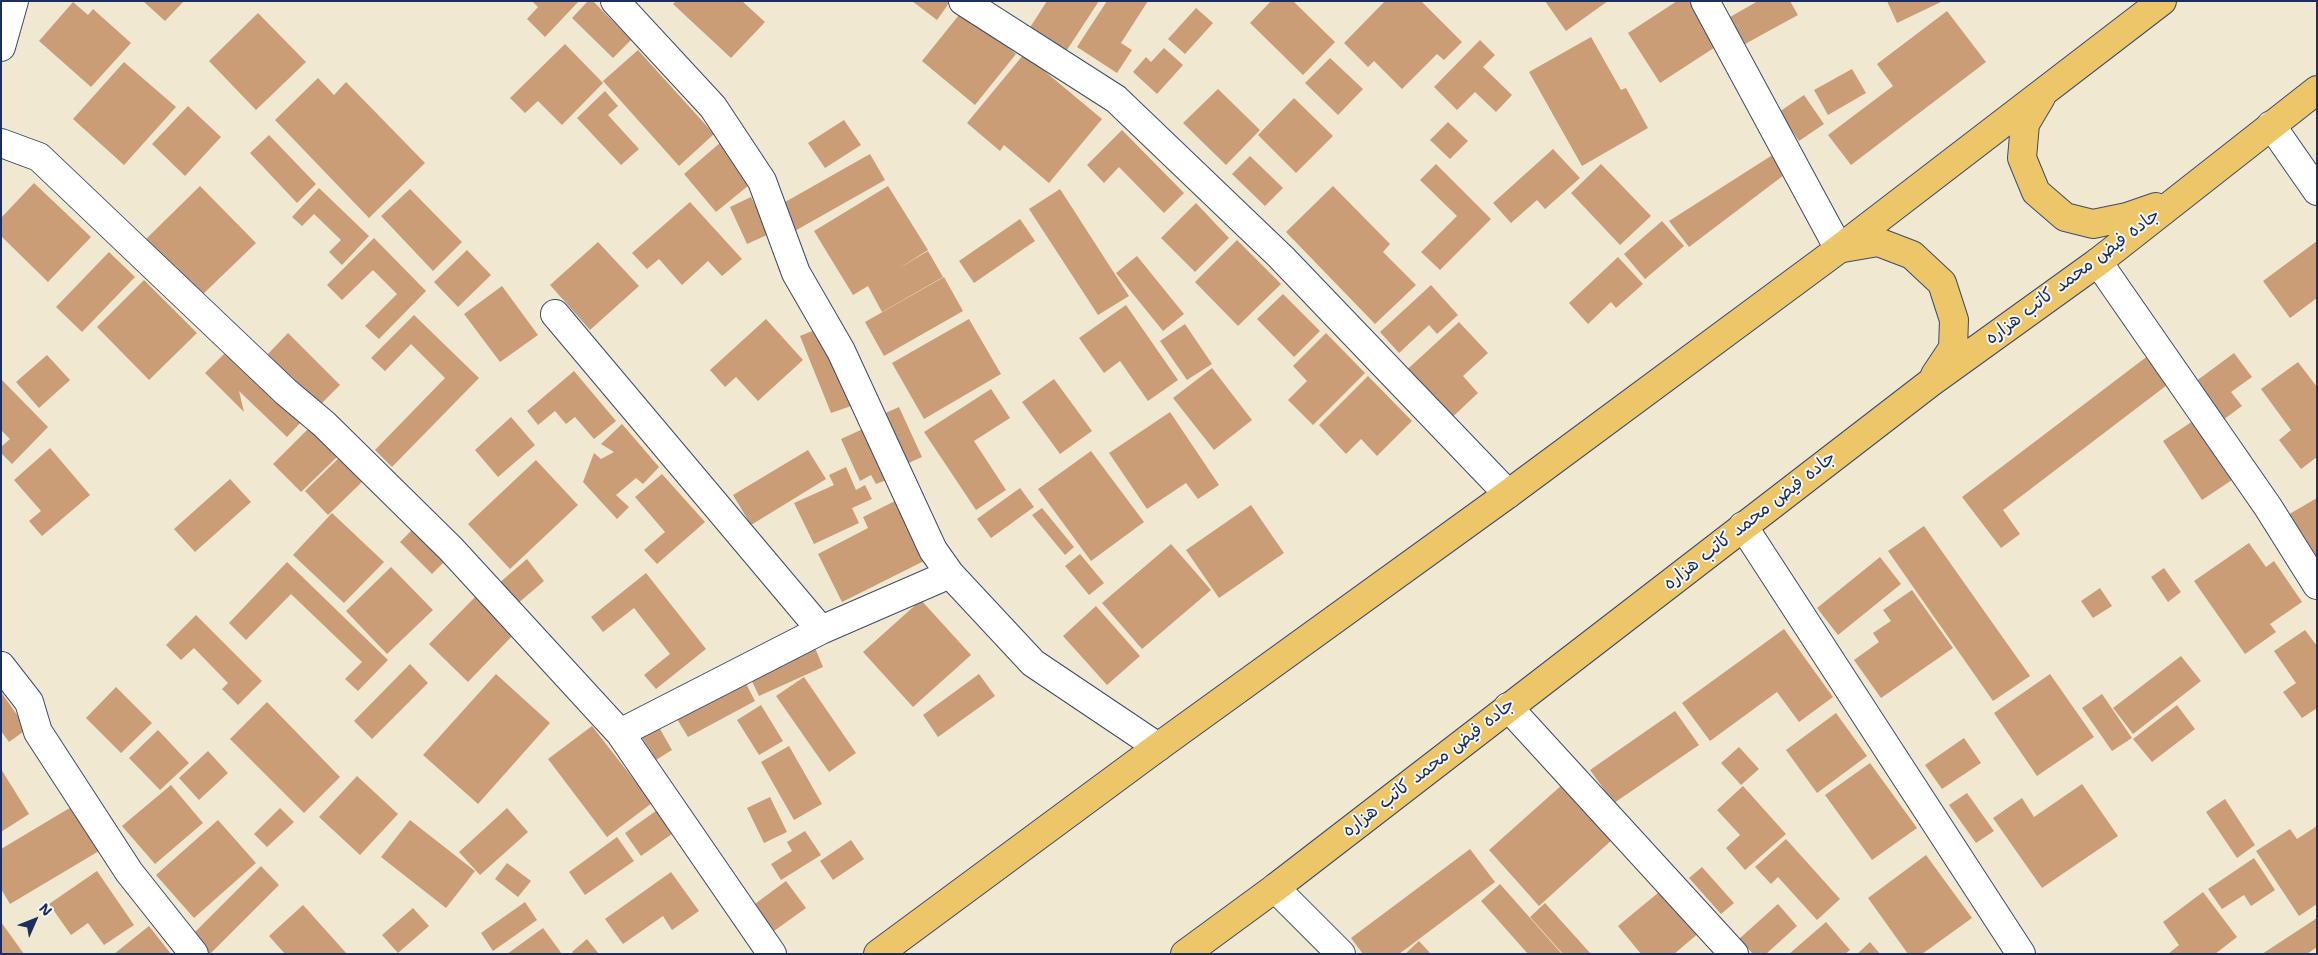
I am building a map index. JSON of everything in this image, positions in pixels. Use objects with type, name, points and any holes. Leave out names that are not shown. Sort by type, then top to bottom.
[{"type":"main road","points":[[878,954],[1158,747],[1508,494],[1839,249],[2162,1]]},
{"type":"main road","points":[[2045,90],[2025,124],[2022,158],[2036,192],[2065,217],[2093,224],[2127,218],[2172,201]]},
{"type":"main road","name":"جاده فیض محمد کاتب هزاره","points":[[1184,954],[1275,888],[1930,383],[2098,262],[2172,201],[2317,90]]},
{"type":"main road","points":[[1839,249],[1878,242],[1912,255],[1942,283],[1954,320],[1953,348],[1930,383]]},
{"type":"street","points":[[1,46],[14,1]]},
{"type":"street","points":[[615,1],[713,106],[762,181],[796,273],[840,351],[933,550],[950,574],[1033,663],[1158,747]]},
{"type":"street","points":[[963,1],[1116,99],[1281,257],[1508,494]]},
{"type":"street","points":[[1705,1],[1839,249]]},
{"type":"street","points":[[2271,125],[2317,191]]},
{"type":"street","points":[[1,143],[39,157],[286,392],[324,424],[451,549],[620,733],[772,954]]},
{"type":"street","points":[[2098,262],[2268,507],[2317,585]]},
{"type":"street","points":[[555,314],[821,630]]},
{"type":"street","points":[[1743,526],[2021,954]]},
{"type":"street","points":[[620,733],[821,630],[950,574]]},
{"type":"street","points":[[1,666],[29,702],[38,732],[129,872],[194,954]]},
{"type":"street","points":[[1508,707],[1734,954]]},
{"type":"street","points":[[1275,888],[1341,954]]},
{"type":"building","points":[[143,1],[184,1],[165,21]]},
{"type":"building","points":[[532,1],[579,1],[545,37],[527,19],[538,7]]},
{"type":"building","points":[[588,1],[593,1],[631,40],[613,58],[572,18]]},
{"type":"building","points":[[676,1],[742,1],[765,22],[731,58],[673,4]]},
{"type":"building","points":[[912,1],[946,1],[949,3],[937,20]]},
{"type":"building","points":[[1047,1],[1099,1],[1065,53],[1029,29]]},
{"type":"building","points":[[1107,1],[1148,1],[1121,43],[1132,50],[1117,73],[1077,47]]},
{"type":"building","points":[[1271,1],[1293,1],[1335,42],[1303,75],[1250,23]]},
{"type":"building","points":[[1385,1],[1421,1],[1462,42],[1444,60],[1437,54],[1402,89],[1374,61],[1368,67],[1344,43]]},
{"type":"building","points":[[1545,1],[1608,1],[1566,31]]},
{"type":"building","points":[[1677,1],[1697,1],[1723,42],[1660,83],[1628,33]]},
{"type":"building","points":[[1758,1],[1790,1],[1798,15],[1745,44],[1730,17]]},
{"type":"building","points":[[1887,1],[1943,1],[1897,23]]},
{"type":"building","points":[[73,2],[88,15],[93,9],[131,43],[91,87],[39,41]]},
{"type":"building","points":[[1196,8],[1213,23],[1185,54],[1168,39]]},
{"type":"building","points":[[963,10],[1016,54],[975,105],[922,61]]},
{"type":"building","points":[[1947,11],[1986,62],[1851,165],[1828,135],[1893,86],[1877,64]]},
{"type":"building","points":[[258,13],[306,62],[256,110],[209,61]]},
{"type":"building","points":[[1591,37],[1621,90],[1626,88],[1648,128],[1582,166],[1529,72]]},
{"type":"building","points":[[1480,40],[1495,55],[1483,67],[1512,95],[1496,112],[1475,92],[1457,110],[1434,87]]},
{"type":"building","points":[[565,44],[603,83],[562,125],[538,101],[525,113],[510,98]]},
{"type":"building","points":[[1164,48],[1183,65],[1157,94],[1133,72],[1146,57],[1151,62]]},
{"type":"building","points":[[638,50],[714,134],[679,166],[603,81]]},
{"type":"building","points":[[1024,54],[1102,119],[1049,183],[1004,145],[1000,151],[967,123]]},
{"type":"building","points":[[1330,58],[1363,89],[1338,115],[1305,83]]},
{"type":"building","points":[[124,62],[176,107],[124,165],[73,119]]},
{"type":"building","points":[[1852,69],[1866,93],[1828,115],[1814,90]]},
{"type":"building","points":[[318,78],[334,95],[346,82],[425,163],[369,218],[275,120]]},
{"type":"building","points":[[1218,89],[1260,130],[1226,165],[1183,123]]},
{"type":"building","points":[[605,91],[618,106],[608,115],[639,149],[621,165],[577,118]]},
{"type":"building","points":[[1804,95],[1824,124],[1799,141],[1779,112]]},
{"type":"building","points":[[1294,98],[1333,136],[1296,173],[1258,135]]},
{"type":"building","points":[[188,106],[221,137],[185,176],[152,144]]},
{"type":"building","points":[[844,120],[861,145],[825,168],[808,143]]},
{"type":"building","points":[[1448,122],[1468,141],[1450,159],[1430,140]]},
{"type":"building","points":[[1122,130],[1184,193],[1164,213],[1119,167],[1104,183],[1087,165]]},
{"type":"building","points":[[269,135],[316,184],[297,203],[250,153]]},
{"type":"building","points":[[721,142],[754,181],[716,212],[684,174]]},
{"type":"building","points":[[1553,149],[1580,178],[1545,209],[1537,200],[1511,223],[1493,203]]},
{"type":"building","points":[[870,154],[885,180],[793,232],[778,206]]},
{"type":"building","points":[[1774,154],[1788,172],[1689,247],[1669,221]]},
{"type":"building","points":[[1250,156],[1283,188],[1265,206],[1232,174]]},
{"type":"building","points":[[1436,164],[1491,219],[1440,270],[1421,252],[1457,216],[1420,180]]},
{"type":"building","points":[[1601,164],[1651,216],[1620,245],[1571,193]]},
{"type":"building","points":[[34,183],[91,237],[48,282],[1,236],[1,218]]},
{"type":"building","points":[[200,186],[256,243],[200,297],[145,240]]},
{"type":"building","points":[[888,186],[928,250],[898,269],[928,251],[943,277],[882,312],[868,286],[853,295],[814,231]]},
{"type":"building","points":[[1333,186],[1390,244],[1383,252],[1416,285],[1375,324],[1286,232]]},
{"type":"building","points":[[319,188],[369,236],[342,265],[329,252],[341,240],[314,214],[302,226],[292,217]]},
{"type":"building","points":[[410,189],[462,242],[433,271],[381,216]]},
{"type":"building","points":[[1060,189],[1129,296],[1098,315],[1029,209]]},
{"type":"building","points":[[751,197],[769,234],[747,244],[730,207]]},
{"type":"building","points":[[690,202],[742,259],[722,276],[708,261],[682,285],[659,259],[647,269],[632,253]]},
{"type":"building","points":[[1196,203],[1229,238],[1195,272],[1161,238]]},
{"type":"building","points":[[1020,219],[1035,241],[974,283],[959,261]]},
{"type":"building","points":[[1662,221],[1684,246],[1645,279],[1624,254]]},
{"type":"building","points":[[374,238],[426,291],[379,339],[365,326],[397,294],[373,270],[342,300],[327,285]]},
{"type":"building","points":[[1237,240],[1281,284],[1238,326],[1195,282]]},
{"type":"building","points":[[2317,241],[2317,298],[2290,318],[2263,281]]},
{"type":"building","points":[[598,242],[639,286],[590,330],[550,285]]},
{"type":"building","points":[[467,250],[491,275],[458,307],[434,282]]},
{"type":"building","points":[[109,252],[135,277],[82,332],[56,307]]},
{"type":"building","points":[[1137,256],[1184,314],[1163,331],[1116,273]]},
{"type":"building","points":[[1618,257],[1643,284],[1616,308],[1611,302],[1588,324],[1569,303]]},
{"type":"building","points":[[944,277],[963,311],[884,356],[865,322]]},
{"type":"building","points":[[144,280],[197,333],[149,380],[97,327]]},
{"type":"building","points":[[1431,285],[1458,315],[1437,334],[1429,325],[1399,353],[1380,332]]},
{"type":"building","points":[[502,286],[538,335],[500,362],[464,314]]},
{"type":"building","points":[[1283,294],[1320,331],[1294,357],[1257,319]]},
{"type":"building","points":[[1126,305],[1178,380],[1148,401],[1120,361],[1104,373],[1079,338]]},
{"type":"building","points":[[414,315],[479,378],[392,467],[375,450],[445,378],[411,344],[385,371],[371,358]]},
{"type":"building","points":[[766,319],[803,360],[758,401],[736,377],[725,387],[710,370]]},
{"type":"building","points":[[969,319],[1001,374],[924,419],[892,363]]},
{"type":"building","points":[[1459,322],[1488,353],[1463,376],[1478,393],[1444,425],[1400,376]]},
{"type":"building","points":[[1185,324],[1212,364],[1187,380],[1160,341]]},
{"type":"building","points":[[822,327],[854,405],[831,413],[800,336]]},
{"type":"building","points":[[288,333],[340,385],[319,406],[267,355]]},
{"type":"building","points":[[1326,333],[1365,373],[1313,425],[1288,400],[1307,381],[1293,366]]},
{"type":"building","points":[[229,349],[303,420],[287,437],[239,391],[244,412],[205,373]]},
{"type":"building","points":[[2234,353],[2252,377],[2231,392],[2242,406],[2223,420],[2195,382]]},
{"type":"building","points":[[47,355],[70,380],[39,408],[16,382]]},
{"type":"building","points":[[2149,355],[2171,382],[2003,510],[2020,534],[2001,548],[1962,497]]},
{"type":"building","points":[[2298,362],[2317,387],[2317,457],[2301,469],[2279,440],[2291,430],[2261,389]]},
{"type":"building","points":[[1212,368],[1252,420],[1214,450],[1173,398]]},
{"type":"building","points":[[574,371],[616,421],[594,439],[575,417],[566,424],[555,411],[538,425],[527,411]]},
{"type":"building","points":[[1368,376],[1412,421],[1377,456],[1361,439],[1346,454],[1319,425]]},
{"type":"building","points":[[1,379],[48,427],[12,464],[1,453],[1,447],[10,439],[1,430]]},
{"type":"building","points":[[1054,379],[1092,431],[1060,454],[1022,402]]},
{"type":"building","points":[[991,389],[1010,418],[974,441],[1006,490],[976,510],[924,432]]},
{"type":"building","points":[[899,407],[922,457],[904,465],[881,415]]},
{"type":"building","points":[[1170,412],[1219,485],[1198,499],[1186,483],[1147,509],[1109,453]]},
{"type":"building","points":[[511,417],[535,445],[498,477],[475,450]]},
{"type":"building","points":[[2193,421],[2232,480],[2202,500],[2163,441]]},
{"type":"building","points":[[622,424],[659,467],[643,484],[636,478],[616,495],[629,507],[617,519],[583,482],[594,453],[601,459],[614,452],[601,444]]},
{"type":"building","points":[[312,425],[340,454],[301,492],[273,464]]},
{"type":"building","points":[[865,428],[889,479],[876,484],[871,475],[860,481],[841,439]]},
{"type":"building","points":[[50,448],[90,495],[42,536],[29,521],[41,511],[14,480]]},
{"type":"building","points":[[808,450],[826,479],[751,525],[733,495]]},
{"type":"building","points":[[346,451],[369,475],[328,515],[305,491]]},
{"type":"building","points":[[1091,451],[1144,522],[1091,561],[1038,489]]},
{"type":"building","points":[[536,460],[578,505],[510,569],[468,524]]},
{"type":"building","points":[[846,467],[856,490],[865,485],[872,499],[852,508],[859,523],[814,544],[794,503],[834,485],[829,475]]},
{"type":"building","points":[[662,474],[705,522],[657,564],[644,550],[665,532],[635,497]]},
{"type":"building","points":[[230,479],[251,502],[195,552],[174,529]]},
{"type":"building","points":[[1020,488],[1034,507],[991,538],[977,519]]},
{"type":"building","points":[[2317,498],[2317,565],[2286,516]]},
{"type":"building","points":[[897,500],[928,559],[842,602],[818,554],[868,528],[863,517]]},
{"type":"building","points":[[1251,505],[1284,553],[1219,598],[1186,550]]},
{"type":"building","points":[[1042,508],[1074,547],[1065,555],[1032,515]]},
{"type":"building","points":[[332,513],[384,562],[344,603],[293,555]]},
{"type":"building","points":[[417,525],[449,557],[432,574],[400,542]]},
{"type":"building","points":[[1924,526],[2030,676],[1993,701],[1888,551]]},
{"type":"building","points":[[2249,543],[2266,567],[2274,561],[2302,602],[2270,624],[2276,632],[2245,654],[2194,581]]},
{"type":"building","points":[[1171,544],[1211,590],[1142,649],[1102,603]]},
{"type":"building","points":[[1080,554],[1104,583],[1089,595],[1065,566]]},
{"type":"building","points":[[1880,557],[1901,584],[1838,635],[1817,608]]},
{"type":"building","points":[[527,559],[544,581],[516,605],[498,584]]},
{"type":"building","points":[[287,562],[388,660],[358,691],[345,679],[362,662],[291,594],[246,640],[229,623]]},
{"type":"building","points":[[391,567],[433,610],[387,654],[346,611]]},
{"type":"building","points":[[2164,568],[2181,592],[2168,602],[2151,577]]},
{"type":"building","points":[[646,573],[706,649],[656,689],[644,675],[670,654],[634,608],[603,632],[591,617]]},
{"type":"building","points":[[2100,588],[2112,606],[2093,618],[2081,601]]},
{"type":"building","points":[[1912,590],[1953,648],[1881,698],[1854,660],[1879,642],[1873,633],[1891,621],[1883,610]]},
{"type":"building","points":[[477,595],[516,632],[468,682],[429,644]]},
{"type":"building","points":[[921,600],[971,655],[913,707],[863,652]]},
{"type":"building","points":[[1096,606],[1140,656],[1107,685],[1063,636]]},
{"type":"building","points":[[196,615],[262,681],[238,705],[222,689],[228,683],[194,648],[181,660],[166,645]]},
{"type":"building","points":[[1784,629],[1833,697],[1799,722],[1777,692],[1710,741],[1682,703]]},
{"type":"building","points":[[2305,630],[2317,646],[2317,708],[2302,718],[2283,692],[2296,683],[2274,651]]},
{"type":"building","points":[[813,643],[823,667],[759,696],[748,673]]},
{"type":"building","points":[[2181,656],[2201,681],[2133,734],[2113,708]]},
{"type":"building","points":[[410,664],[428,683],[372,739],[354,721]]},
{"type":"building","points":[[496,674],[550,723],[478,804],[423,755]]},
{"type":"building","points":[[979,674],[995,696],[938,737],[923,715]]},
{"type":"building","points":[[2050,674],[2094,737],[2037,776],[1994,713]]},
{"type":"building","points":[[742,676],[755,701],[688,737],[674,714]]},
{"type":"building","points":[[804,677],[856,753],[829,772],[776,696]]},
{"type":"building","points":[[116,687],[152,723],[121,753],[86,718]]},
{"type":"building","points":[[1,692],[27,729],[9,742],[1,731]]},
{"type":"building","points":[[2102,694],[2132,738],[2112,751],[2082,708]]},
{"type":"building","points":[[267,702],[340,777],[304,813],[230,739]]},
{"type":"building","points":[[761,705],[783,741],[759,755],[737,720]]},
{"type":"building","points":[[2177,705],[2195,729],[2152,762],[2133,739]]},
{"type":"building","points":[[1675,711],[1699,745],[1614,803],[1590,770]]},
{"type":"building","points":[[1836,713],[1867,756],[1817,793],[1786,750]]},
{"type":"building","points":[[656,722],[672,750],[656,760],[639,733]]},
{"type":"building","points":[[592,726],[652,803],[607,837],[548,759]]},
{"type":"building","points":[[158,730],[189,763],[160,790],[129,758]]},
{"type":"building","points":[[1964,738],[1981,763],[1942,789],[1925,765]]},
{"type":"building","points":[[789,746],[822,804],[794,820],[761,762]]},
{"type":"building","points":[[1739,747],[1759,769],[1741,785],[1721,763]]},
{"type":"building","points":[[208,751],[228,773],[199,800],[179,778]]},
{"type":"building","points":[[1870,763],[1917,828],[1872,860],[1825,795]]},
{"type":"building","points":[[1,769],[29,814],[1,832]]},
{"type":"building","points":[[357,776],[398,814],[360,855],[319,817]]},
{"type":"building","points":[[1563,784],[1613,839],[1539,906],[1489,850]]},
{"type":"building","points":[[2082,784],[2118,836],[2042,888],[1993,818],[2022,798],[2034,817]]},
{"type":"building","points":[[171,785],[203,823],[155,864],[122,826]]},
{"type":"building","points":[[1743,786],[1786,834],[1745,870],[1726,848],[1740,835],[1717,810]]},
{"type":"building","points":[[1967,793],[1994,831],[1976,843],[1949,805]]},
{"type":"building","points":[[770,797],[787,832],[764,843],[747,808]]},
{"type":"building","points":[[2225,799],[2255,845],[2237,858],[2206,812]]},
{"type":"building","points":[[73,806],[99,851],[10,904],[1,889],[1,849]]},
{"type":"building","points":[[280,808],[294,822],[267,847],[254,834]]},
{"type":"building","points":[[507,808],[528,832],[480,875],[459,852]]},
{"type":"building","points":[[660,808],[676,831],[641,856],[625,833]]},
{"type":"building","points":[[218,820],[256,863],[194,918],[156,875]]},
{"type":"building","points":[[410,820],[475,871],[446,908],[381,857]]},
{"type":"building","points":[[2317,826],[2317,904],[2299,916],[2256,851],[2290,829],[2297,839]]},
{"type":"building","points":[[805,831],[821,855],[781,880],[771,864],[792,851],[787,842]]},
{"type":"building","points":[[617,837],[634,861],[585,895],[569,872]]},
{"type":"building","points":[[1786,839],[1840,899],[1817,920],[1778,877],[1771,884],[1755,867]]},
{"type":"building","points":[[851,840],[864,859],[833,880],[820,861]]},
{"type":"building","points":[[1470,849],[1495,882],[1399,954],[1363,954],[1351,938]]},
{"type":"building","points":[[1926,855],[1972,918],[1922,954],[1908,954],[1868,898]]},
{"type":"building","points":[[2254,858],[2275,890],[2251,906],[2244,895],[2222,909],[2208,889]]},
{"type":"building","points":[[507,863],[531,881],[518,897],[495,879]]},
{"type":"building","points":[[261,866],[279,885],[210,954],[205,954],[189,938]]},
{"type":"building","points":[[1702,867],[1734,903],[1721,914],[1689,878]]},
{"type":"building","points":[[97,871],[134,925],[104,945],[88,923],[71,935],[49,904]]},
{"type":"building","points":[[671,872],[699,911],[672,930],[663,916],[623,944],[605,919]]},
{"type":"building","points":[[786,881],[806,908],[767,936],[748,909]]},
{"type":"building","points":[[1500,884],[1562,954],[1528,954],[1481,901]]},
{"type":"building","points":[[1664,888],[1700,932],[1674,954],[1641,954],[1618,926]]},
{"type":"building","points":[[2203,892],[2237,937],[2215,954],[2168,954],[2179,945],[2163,922]]},
{"type":"building","points":[[525,902],[537,920],[493,951],[481,933]]},
{"type":"building","points":[[1545,903],[1591,954],[1563,954],[1530,917]]},
{"type":"building","points":[[1778,904],[1797,926],[1766,954],[1753,954],[1739,939]]},
{"type":"building","points":[[303,905],[347,954],[285,954],[269,936]]},
{"type":"building","points":[[413,908],[429,926],[398,953],[382,935]]},
{"type":"building","points":[[2317,918],[2317,947],[2307,954],[2262,954]]},
{"type":"building","points":[[1,922],[24,954],[1,954]]},
{"type":"building","points":[[1826,922],[1850,950],[1845,954],[1789,954]]},
{"type":"building","points":[[149,926],[171,954],[114,954]]},
{"type":"building","points":[[543,928],[562,954],[507,954]]},
{"type":"building","points":[[587,939],[599,954],[574,954],[572,952]]},
{"type":"building","points":[[1419,941],[1431,954],[1405,954]]},
{"type":"building","points":[[1870,942],[1880,954],[1857,954]]}]
